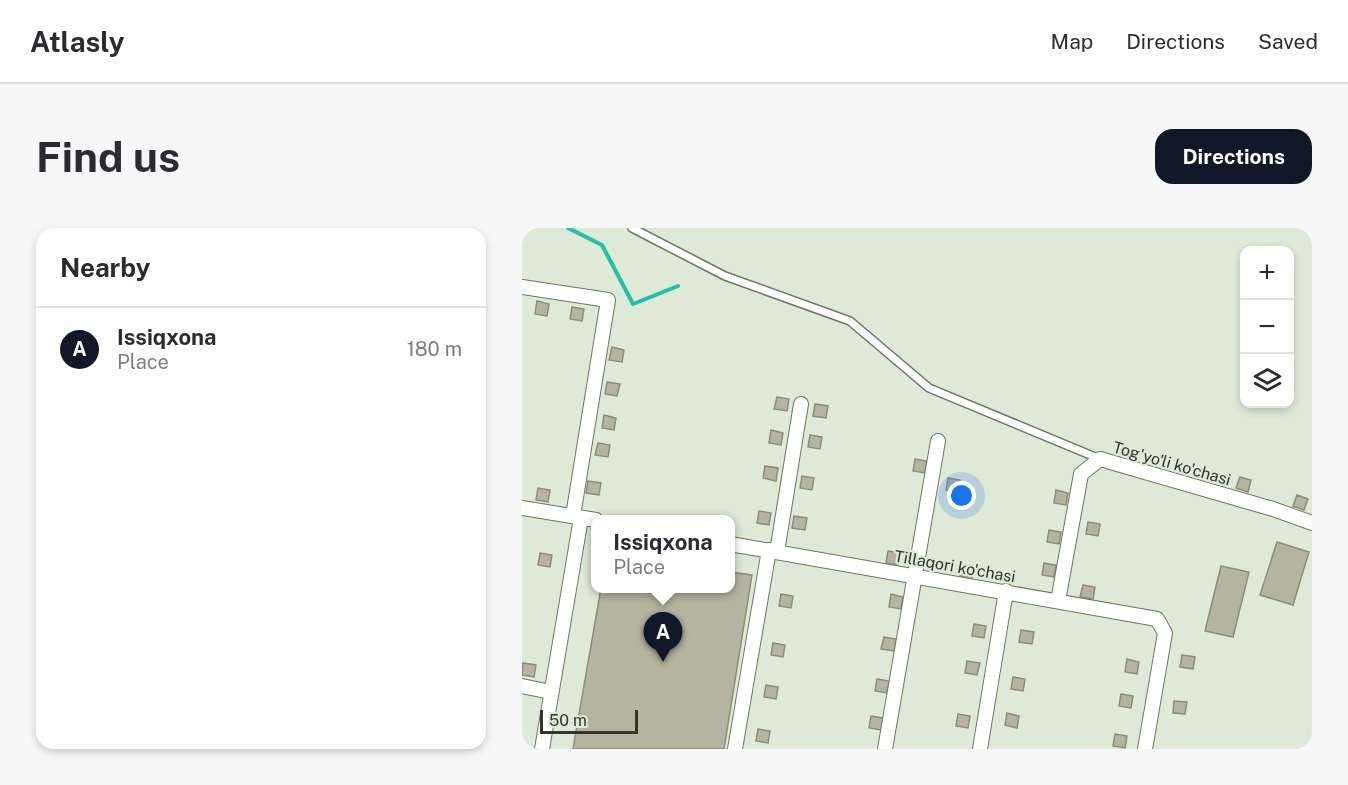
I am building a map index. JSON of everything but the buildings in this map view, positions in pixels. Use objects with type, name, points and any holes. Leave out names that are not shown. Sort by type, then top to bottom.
[{"type":"street","points":[[522,287],[609,300],[542,749]]},
{"type":"street","points":[[735,749],[801,404]]},
{"type":"street","points":[[885,749],[938,441]]},
{"type":"street","name":"Tog'yo'li ko'chasi","points":[[1058,601],[1081,474],[1100,459],[1274,509],[1312,523]]},
{"type":"street","points":[[522,508],[591,519]]},
{"type":"street","name":"Tillaqori ko'chasi","points":[[735,545],[1157,619],[1165,633],[1145,749]]},
{"type":"street","points":[[980,749],[1006,591]]},
{"type":"street","points":[[522,686],[552,692]]},
{"type":"lane","points":[[632,228],[725,276],[850,321],[929,388],[1100,459]]},
{"type":"waterway","points":[[568,228],[602,245],[633,304],[678,286]]},
{"type":"place","name":"Issiqxona","points":[[663,662]]}]
